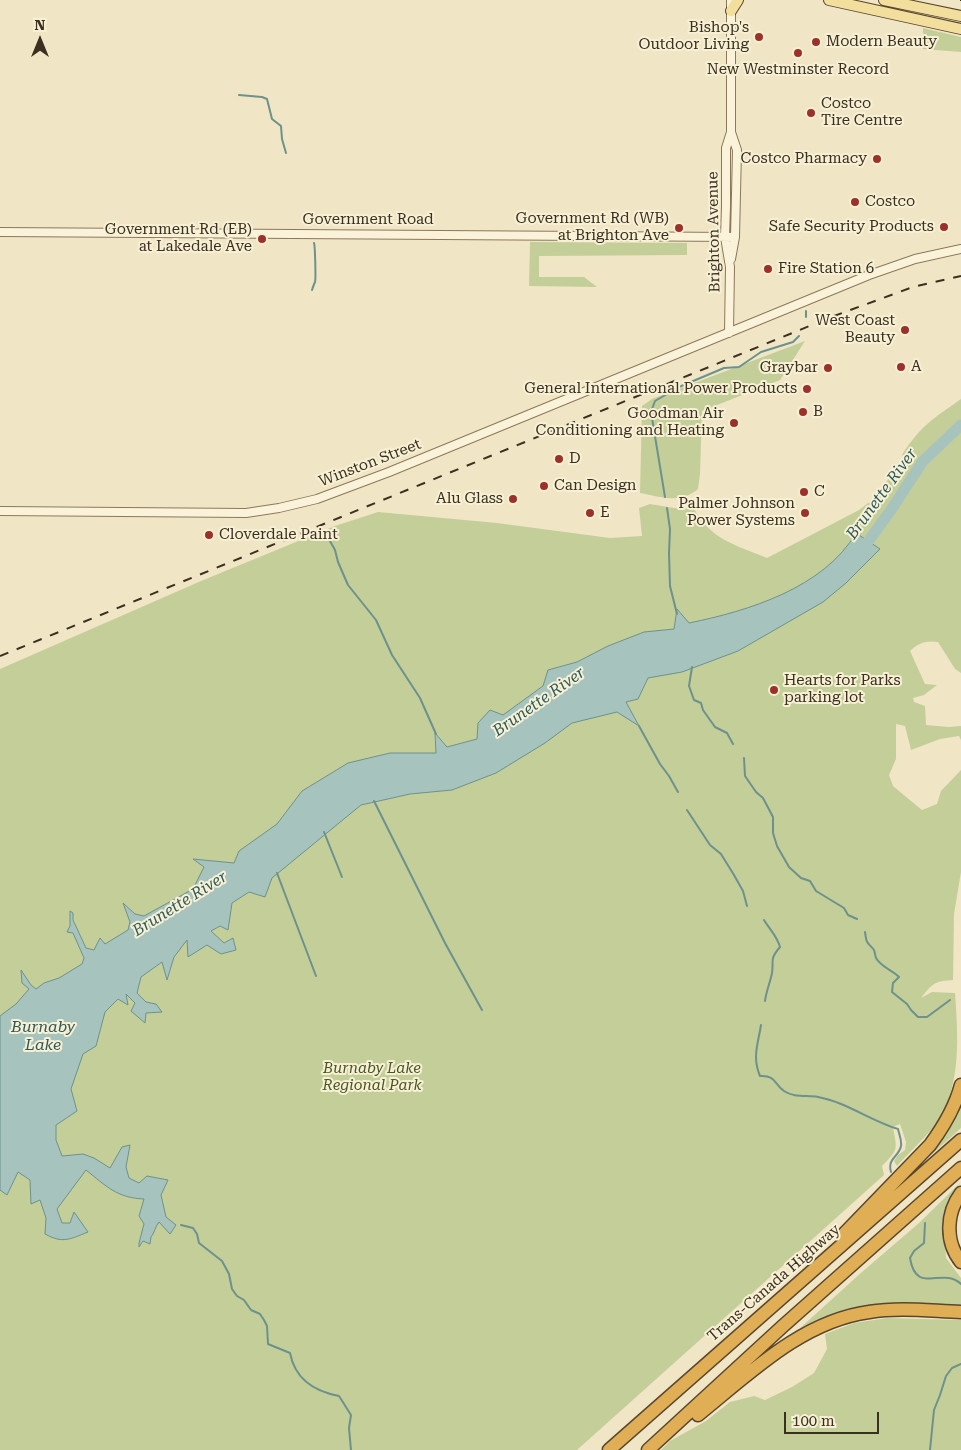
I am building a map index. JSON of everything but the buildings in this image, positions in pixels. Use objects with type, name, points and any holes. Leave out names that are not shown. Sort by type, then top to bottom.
[{"type":"highway","points":[[814,1269],[853,1224],[930,1145],[940,1132],[954,1107],[961,1085]]},
{"type":"highway","name":"Trans-Canada Highway","points":[[609,1450],[961,1140]]},
{"type":"highway","points":[[650,1449],[783,1326],[961,1168]]},
{"type":"highway","points":[[961,1192],[952,1208],[949,1225],[951,1242],[961,1262]]},
{"type":"highway","points":[[650,1449],[670,1437],[790,1344],[821,1326],[868,1312],[890,1310],[961,1312]]},
{"type":"main road","points":[[731,5],[738,0]]},
{"type":"main road","points":[[830,0],[961,28]]},
{"type":"main road","points":[[884,0],[961,16]]},
{"type":"street","name":"Brighton Avenue","points":[[730,267],[725,237],[726,148],[731,132],[731,5]]},
{"type":"street","name":"Brighton Avenue","points":[[729,333],[730,267],[735,237],[737,150],[731,132]]},
{"type":"street","name":"Government Road","points":[[0,232],[735,237]]},
{"type":"street","name":"Winston Street","points":[[0,511],[246,513],[297,504],[389,472],[892,266],[961,249]]},
{"type":"green space","points":[[923,28],[961,37],[961,52],[923,49]]},
{"type":"green space","points":[[530,242],[687,243],[687,255],[539,256],[539,277],[584,277],[597,287],[529,286]]},
{"type":"green space","points":[[805,341],[780,380],[702,411],[698,489],[684,497],[677,498],[640,493],[642,406],[652,399]]},
{"type":"green space","name":"Burnaby Lake Regional Park","points":[[961,399],[961,673],[955,669],[938,642],[922,643],[910,651],[925,684],[937,685],[924,695],[913,698],[914,702],[925,706],[926,725],[961,726],[961,740],[959,736],[940,739],[911,750],[905,726],[896,724],[896,759],[889,775],[893,786],[922,810],[937,804],[941,791],[961,770],[961,872],[954,914],[953,980],[934,984],[921,998],[932,992],[955,993],[957,1056],[955,1072],[947,1102],[936,1124],[897,1166],[894,1161],[905,1150],[906,1142],[900,1124],[893,1127],[896,1145],[894,1152],[882,1166],[884,1175],[577,1450],[0,1450],[0,669],[201,581],[335,526],[378,512],[497,523],[610,538],[642,536],[639,508],[650,504],[694,509],[701,520],[717,535],[734,545],[767,558],[859,510],[875,498],[904,457],[902,455],[921,430],[935,417]]},
{"type":"green space","points":[[961,1103],[961,1128],[929,1157],[947,1132]]},
{"type":"green space","points":[[961,1182],[952,1194],[944,1224],[946,1258],[961,1278],[961,1309],[880,1308],[788,1339],[919,1223]]},
{"type":"green space","points":[[887,1318],[961,1320],[961,1450],[661,1450],[670,1441],[706,1421],[730,1402],[754,1396],[765,1400],[792,1387],[814,1373],[827,1349],[825,1334],[854,1323]]},
{"type":"water","name":"Burnaby Lake","points":[[856,533],[880,549],[846,583],[823,602],[738,651],[682,672],[648,678],[638,699],[626,702],[639,726],[617,712],[572,723],[545,743],[496,773],[452,790],[410,794],[361,805],[272,878],[265,897],[249,892],[232,903],[228,930],[220,926],[211,931],[224,943],[233,938],[236,950],[221,954],[207,945],[188,957],[187,940],[174,957],[167,980],[162,962],[141,977],[137,993],[146,1002],[156,1004],[162,1012],[146,1013],[145,1023],[131,1011],[135,1003],[126,994],[128,1005],[118,999],[105,1012],[96,1046],[83,1054],[71,1089],[77,1111],[56,1125],[56,1140],[62,1156],[83,1154],[94,1158],[110,1168],[122,1147],[130,1145],[126,1167],[129,1178],[139,1183],[147,1176],[168,1180],[161,1195],[166,1217],[176,1225],[170,1234],[159,1222],[151,1237],[150,1244],[143,1241],[139,1247],[144,1224],[139,1216],[144,1199],[119,1194],[86,1170],[57,1209],[62,1223],[70,1223],[74,1212],[88,1232],[71,1238],[62,1240],[45,1234],[46,1218],[40,1200],[31,1204],[30,1180],[18,1172],[7,1195],[0,1190],[0,1016],[16,1004],[29,989],[22,983],[21,970],[36,989],[82,964],[84,958],[73,933],[67,932],[70,926],[70,911],[73,913],[73,920],[86,948],[94,950],[100,938],[105,944],[128,930],[130,922],[123,903],[135,914],[144,916],[193,889],[204,867],[193,859],[234,863],[239,851],[277,824],[302,791],[348,763],[390,753],[436,753],[435,733],[447,747],[477,739],[478,723],[490,710],[503,715],[543,686],[548,670],[577,662],[608,646],[644,632],[674,629],[677,609],[689,623],[735,612],[783,594],[825,569],[842,552]]},
{"type":"waterway","points":[[239,95],[267,99],[272,119],[281,126],[286,153]]},
{"type":"waterway","points":[[312,290],[315,282],[314,243]]},
{"type":"waterway","points":[[806,311],[806,317]]},
{"type":"waterway","points":[[665,497],[651,412],[655,401],[679,387],[724,368],[739,367],[761,352],[793,342],[799,336]]},
{"type":"waterway","name":"Brunette River","points":[[859,554],[923,461],[961,425]]},
{"type":"waterway","points":[[667,508],[670,529],[670,586],[677,614]]},
{"type":"waterway","points":[[325,532],[335,550],[348,585],[376,620],[392,655],[420,698],[436,734]]},
{"type":"waterway","points":[[692,667],[689,686],[694,700],[701,703],[703,710],[715,727],[727,733],[733,744]]},
{"type":"waterway","points":[[639,726],[678,792]]},
{"type":"waterway","points":[[744,758],[745,776],[756,792],[763,798],[773,817],[773,833],[777,846],[789,867],[801,878],[810,881],[816,891],[844,908],[848,915],[857,919]]},
{"type":"waterway","points":[[374,801],[445,943],[482,1010]]},
{"type":"waterway","points":[[687,810],[710,845],[721,854],[743,891],[747,906]]},
{"type":"waterway","points":[[324,832],[342,877]]},
{"type":"waterway","points":[[277,873],[316,976]]},
{"type":"waterway","points":[[764,920],[780,947],[773,958],[772,973],[765,1001]]},
{"type":"waterway","points":[[865,932],[867,941],[874,950],[878,961],[899,977],[893,983],[892,992],[907,1004],[918,1017],[927,1017],[950,1000]]},
{"type":"waterway","points":[[761,1025],[756,1057],[760,1076],[772,1078],[788,1093],[828,1099],[898,1129],[901,1146],[892,1161],[891,1172]]},
{"type":"waterway","points":[[925,1223],[924,1243],[914,1251],[910,1258],[913,1269],[918,1276],[924,1278],[954,1279],[961,1284]]},
{"type":"waterway","points":[[181,1225],[193,1228],[199,1243],[222,1261],[229,1274],[232,1289],[237,1296],[244,1300],[251,1310],[260,1314],[264,1320],[267,1326],[268,1344],[290,1353],[296,1370],[313,1387],[339,1396],[351,1415],[349,1428],[351,1450]]},
{"type":"waterway","points":[[930,1450],[934,1410],[946,1376],[952,1368],[961,1364]]},
{"type":"railway","points":[[0,656],[834,316],[913,287],[961,276]]},
{"type":"place","name":"Bishop's Outdoor Living","points":[[759,37]]},
{"type":"place","name":"Modern Beauty","points":[[816,42]]},
{"type":"place","name":"New Westminster Record","points":[[798,53]]},
{"type":"place","name":"Costco Tire Centre","points":[[811,113]]},
{"type":"place","name":"Costco Pharmacy","points":[[877,159]]},
{"type":"place","name":"Costco","points":[[855,202]]},
{"type":"place","name":"Safe Security Products","points":[[944,227]]},
{"type":"place","name":"Government Rd (WB) at Brighton Ave","points":[[679,228]]},
{"type":"place","name":"Government Rd (EB) at Lakedale Ave","points":[[262,239]]},
{"type":"place","name":"Fire Station 6","points":[[768,269]]},
{"type":"place","name":"West Coast Beauty","points":[[905,330]]},
{"type":"place","name":"A","points":[[901,367]]},
{"type":"place","name":"Graybar","points":[[828,368]]},
{"type":"place","name":"General International Power Products","points":[[807,389]]},
{"type":"place","name":"B","points":[[803,412]]},
{"type":"place","name":"Goodman Air Conditioning and Heating","points":[[734,423]]},
{"type":"place","name":"D","points":[[559,459]]},
{"type":"place","name":"Can Design","points":[[544,486]]},
{"type":"place","name":"C","points":[[804,492]]},
{"type":"place","name":"Alu Glass","points":[[513,499]]},
{"type":"place","name":"E","points":[[590,513]]},
{"type":"place","name":"Palmer Johnson Power Systems","points":[[805,513]]},
{"type":"place","name":"Cloverdale Paint","points":[[209,535]]},
{"type":"place","name":"Hearts for Parks parking lot","points":[[774,690]]}]
